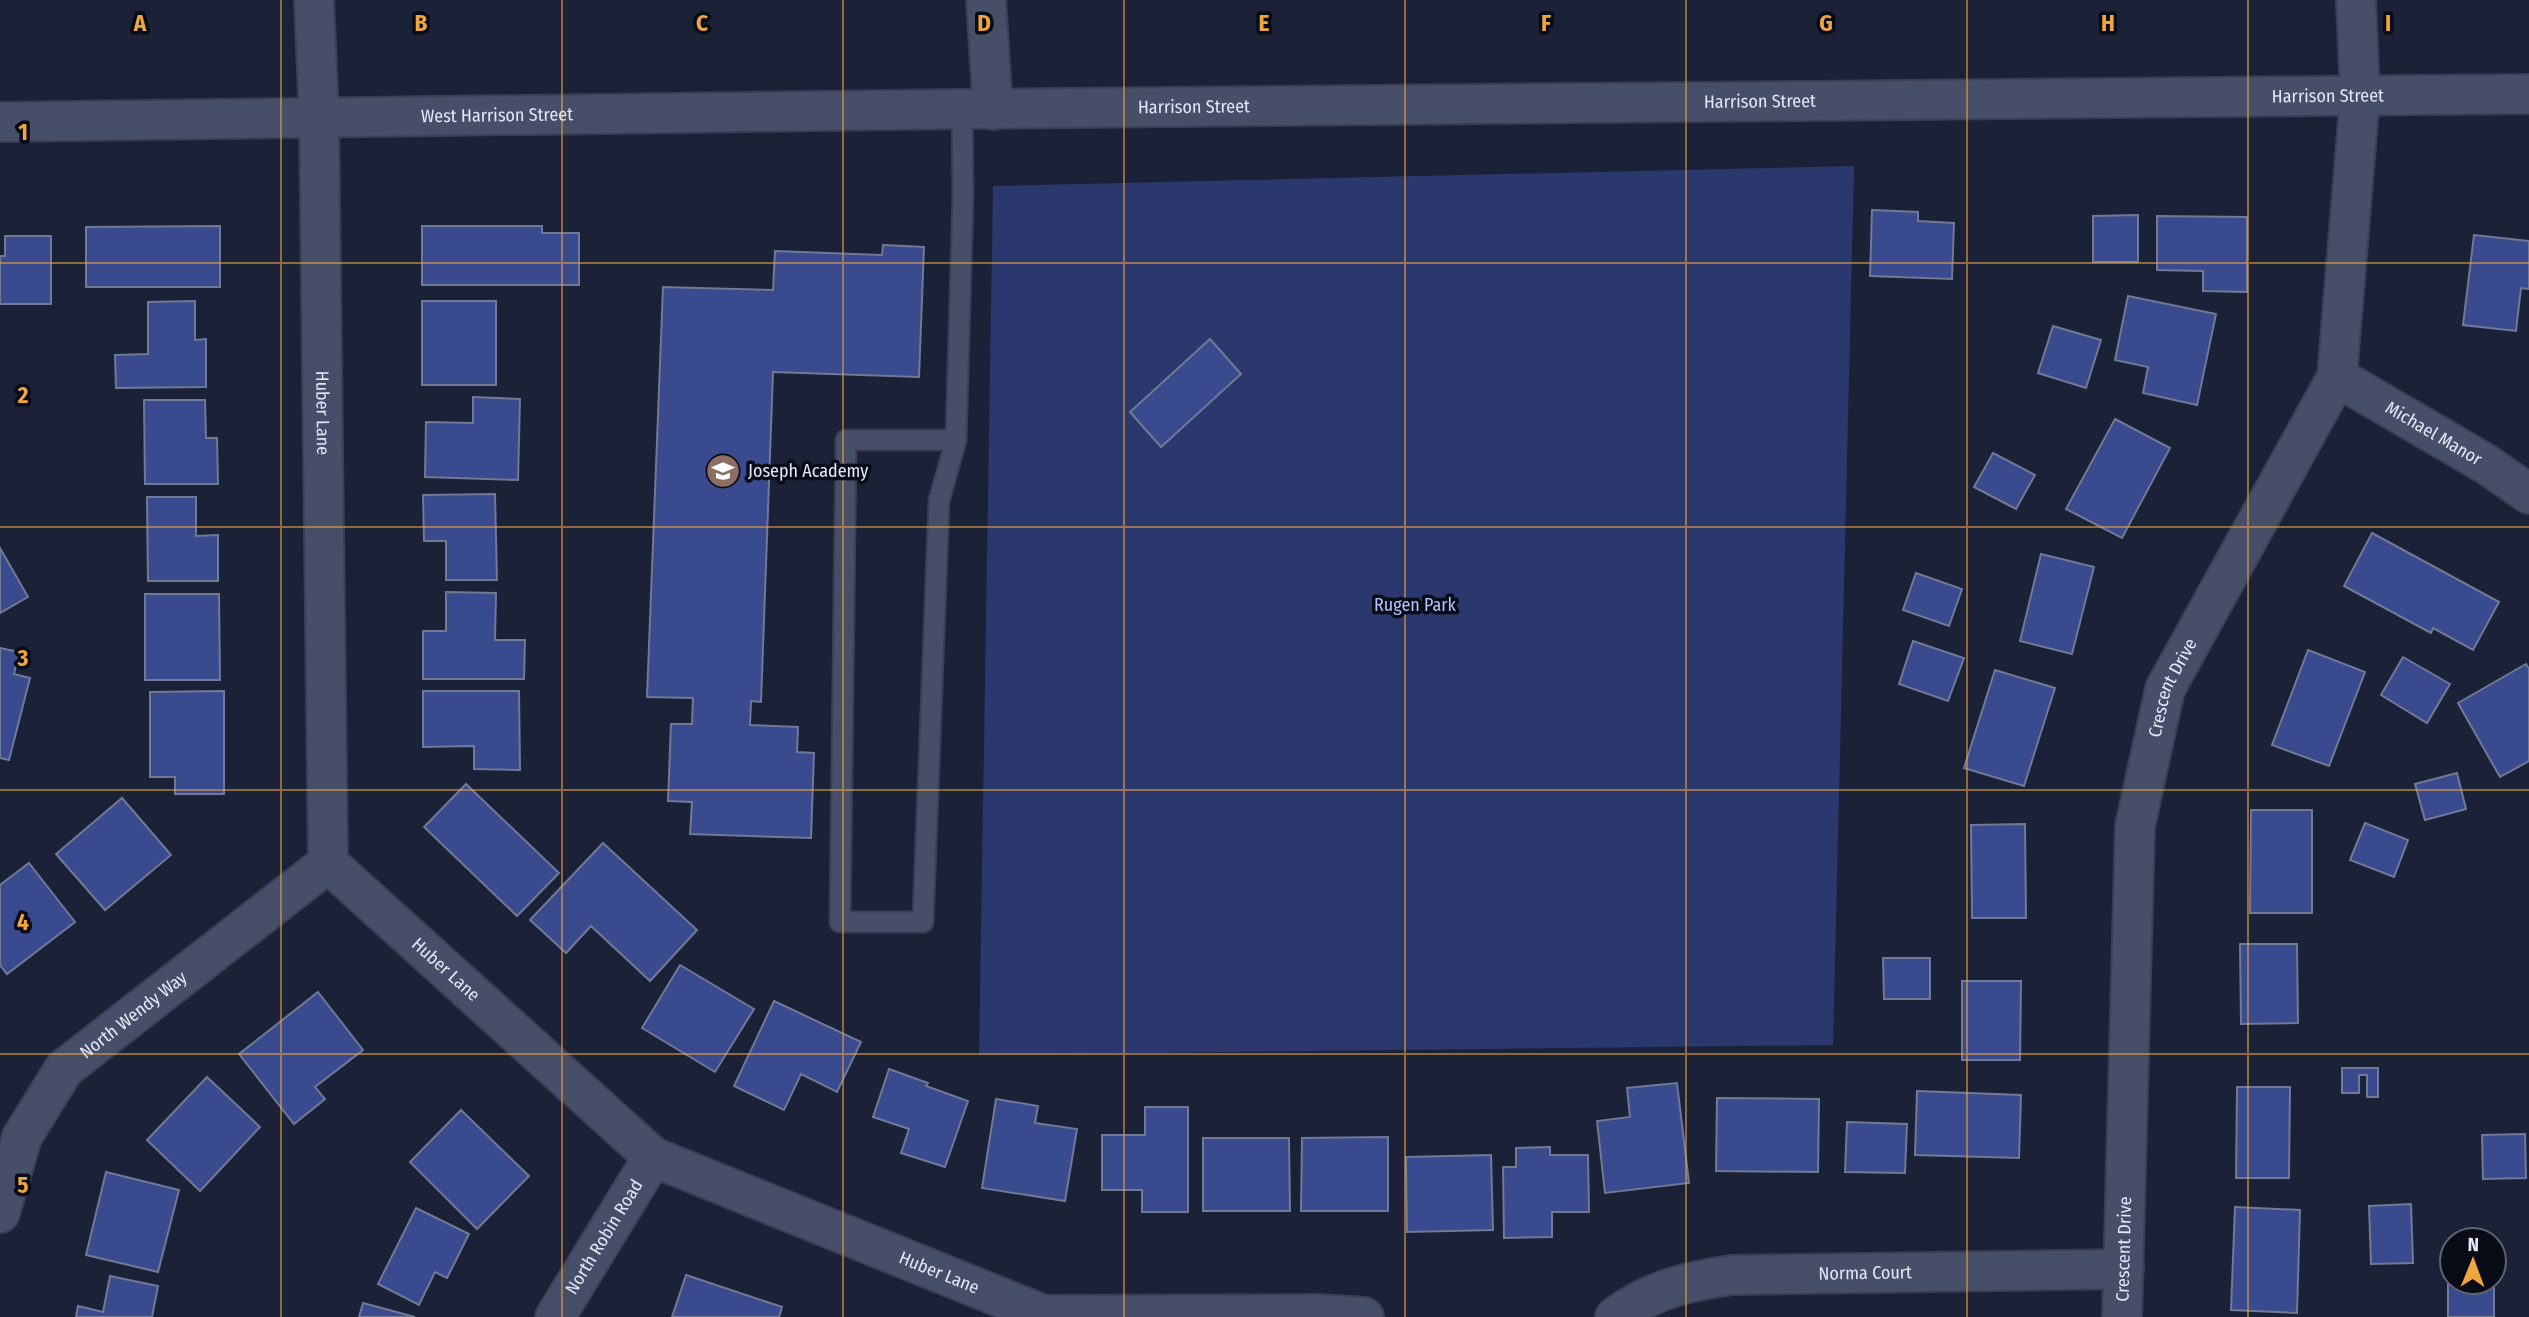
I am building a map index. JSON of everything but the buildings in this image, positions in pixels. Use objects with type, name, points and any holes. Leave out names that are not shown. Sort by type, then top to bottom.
[{"type":"street","name":"Huber Lane","points":[[314,0],[319,117],[328,863],[653,1157],[1044,1316],[1318,1314],[1364,1317]]},
{"type":"street","points":[[978,109],[986,0]]},
{"type":"street","points":[[2356,0],[2360,96]]},
{"type":"street","name":"Harrison Street","points":[[978,109],[2529,94]]},
{"type":"street","name":"Crescent Drive","points":[[2122,1317],[2135,826],[2165,689],[2337,377],[2360,96]]},
{"type":"street","name":"West Harrison Street","points":[[0,122],[978,109]]},
{"type":"street","name":"Michael Manor","points":[[2337,377],[2486,464],[2529,494]]},
{"type":"street","name":"North Wendy Way","points":[[0,1213],[22,1136],[64,1069],[328,863]]},
{"type":"street","name":"North Robin Road","points":[[555,1317],[653,1157]]},
{"type":"street","name":"Norma Court","points":[[1615,1317],[1631,1305],[1685,1282],[1732,1275],[2124,1269]]},
{"type":"lane","points":[[956,440],[846,440],[839,922],[923,922],[939,501],[956,440],[962,194],[978,109]]},
{"type":"green space","name":"Rugen Park","points":[[1854,166],[1833,1045],[979,1055],[993,186]]},
{"type":"place","name":"Joseph Academy","points":[[723,471]]}]
